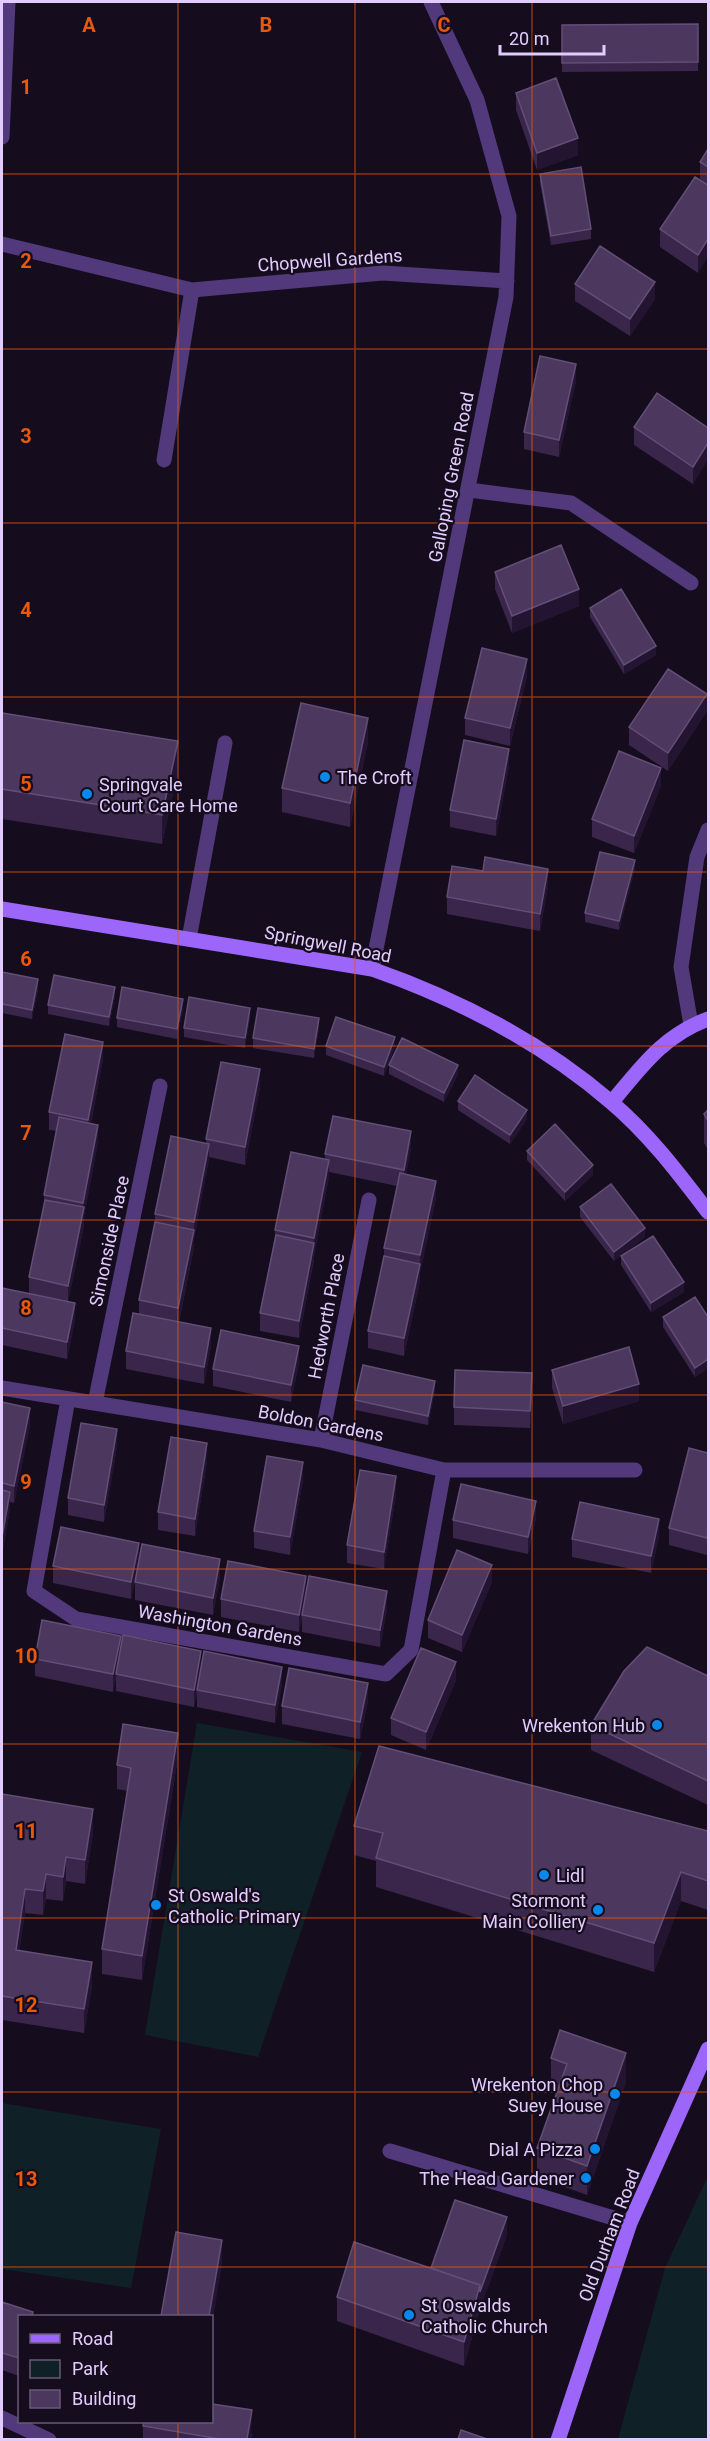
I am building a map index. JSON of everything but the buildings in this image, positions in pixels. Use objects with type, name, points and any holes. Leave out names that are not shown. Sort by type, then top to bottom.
[{"type":"main road","name":"Springwell Road","points":[[2,909],[372,969],[426,988],[483,1014],[549,1056],[612,1102],[664,1156],[708,1212]]},
{"type":"main road","points":[[612,1102],[646,1061],[677,1033],[708,1019]]},
{"type":"main road","name":"Old Durham Road","points":[[558,2439],[630,2223],[708,2049]]},
{"type":"street","points":[[2,137],[8,2]]},
{"type":"street","name":"Galloping Green Road","points":[[372,969],[469,490],[506,297],[507,281],[509,216],[477,100],[430,2]]},
{"type":"street","name":"Chopwell Gardens","points":[[2,244],[192,290],[383,273],[507,281]]},
{"type":"street","points":[[164,460],[192,290]]},
{"type":"street","points":[[469,490],[571,503],[691,583]]},
{"type":"street","points":[[189,939],[225,743]]},
{"type":"street","points":[[691,1025],[681,967],[697,857],[708,830]]},
{"type":"street","name":"Simonside Place","points":[[95,1403],[160,1086]]},
{"type":"street","name":"Hedworth Place","points":[[321,1440],[369,1200]]},
{"type":"street","name":"Boldon Gardens","points":[[2,1388],[321,1440],[444,1470],[635,1470]]},
{"type":"street","name":"Washington Gardens","points":[[68,1398],[34,1591],[76,1619],[386,1674],[411,1650],[444,1470]]},
{"type":"street","points":[[390,2151],[630,2223]]},
{"type":"street","points":[[2,2418],[49,2439]]},
{"type":"green space","points":[[197,1723],[362,1752],[258,2057],[145,2035]]},
{"type":"green space","points":[[2,2103],[161,2129],[131,2288],[2,2269]]},
{"type":"green space","points":[[708,2176],[708,2439],[618,2439],[665,2268]]},
{"type":"place","name":"The Croft","points":[[325,777]]},
{"type":"place","name":"Springvale Court Care Home","points":[[87,794]]},
{"type":"place","name":"Wrekenton Hub","points":[[657,1725]]},
{"type":"place","name":"Lidl","points":[[544,1875]]},
{"type":"place","name":"St Oswald's Catholic Primary","points":[[156,1905]]},
{"type":"place","name":"Stormont Main Colliery","points":[[598,1910]]},
{"type":"place","name":"Wrekenton Chop Suey House","points":[[615,2094]]},
{"type":"place","name":"Dial A Pizza","points":[[595,2149]]},
{"type":"place","name":"The Head Gardener","points":[[586,2178]]},
{"type":"place","name":"St Oswalds Catholic Church","points":[[409,2315]]}]
